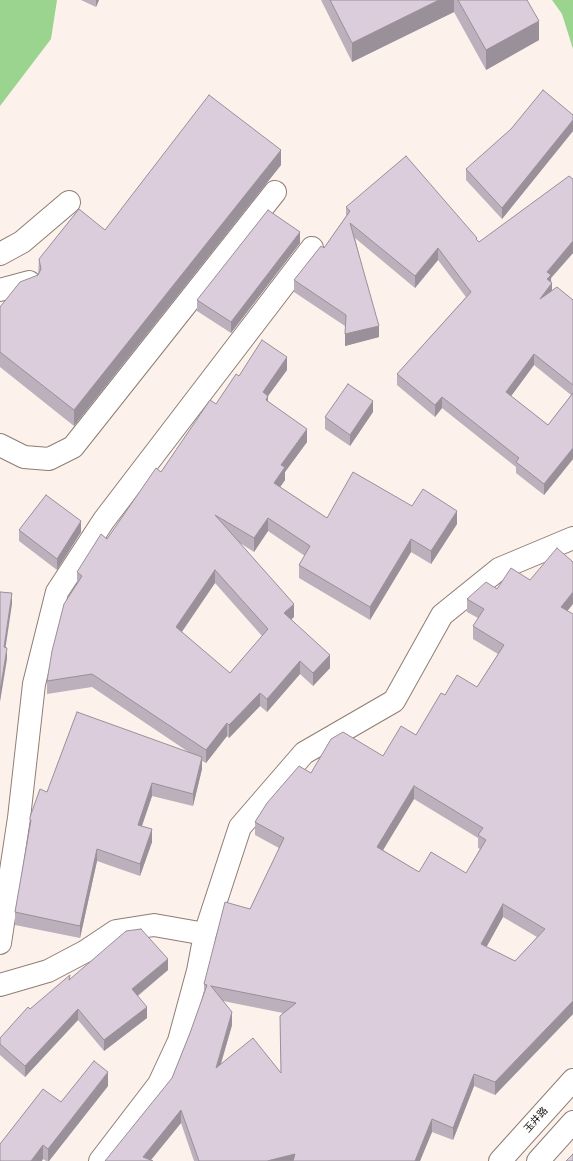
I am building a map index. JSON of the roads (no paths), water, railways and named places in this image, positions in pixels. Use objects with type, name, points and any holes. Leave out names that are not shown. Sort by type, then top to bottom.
[{"type":"street","points":[[0,445],[24,457],[49,459],[73,447],[275,192]]},
{"type":"street","points":[[0,254],[22,242],[69,202]]},
{"type":"street","points":[[0,943],[19,818],[34,684],[57,592],[104,520],[312,248]]},
{"type":"street","points":[[0,290],[29,282]]},
{"type":"street","points":[[100,1161],[159,1084],[179,1041],[198,971],[205,934],[240,827],[304,752],[394,701],[442,614],[499,569],[573,538]]},
{"type":"street","points":[[0,985],[48,971],[86,951],[116,931],[154,925],[205,934]]},
{"type":"street","name":"玉井路","points":[[500,1161],[573,1080]]},
{"type":"street","points":[[538,1161],[573,1122]]}]
